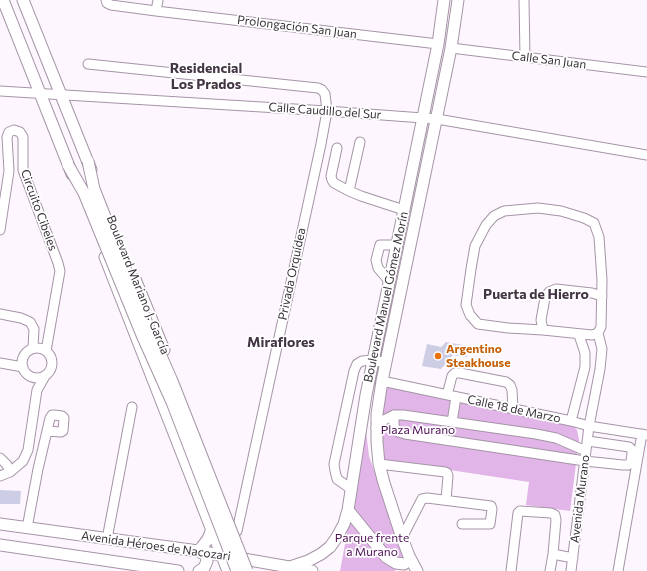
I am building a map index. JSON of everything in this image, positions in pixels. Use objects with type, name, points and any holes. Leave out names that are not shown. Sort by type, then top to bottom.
[{"type":"main road","name":"Boulevard Mariano J. García","points":[[3,0],[228,571]]},
{"type":"main road","name":"Boulevard Mariano J. García","points":[[23,0],[252,571]]},
{"type":"main road","name":"Boulevard Manuel Gómez Morín","points":[[290,568],[314,558],[330,547],[337,538],[344,524],[348,510],[366,395],[438,44],[444,0]]},
{"type":"main road","name":"Boulevard Manuel Gómez Morín","points":[[417,571],[404,564],[402,538],[379,464],[376,428],[377,414],[382,382],[451,48],[458,0]]},
{"type":"main road","points":[[34,79],[52,72]]},
{"type":"main road","points":[[88,161],[94,189],[247,571]]},
{"type":"main road","points":[[68,165],[84,193],[142,336],[172,402],[237,571]]},
{"type":"main road","points":[[181,451],[201,442]]},
{"type":"main road","points":[[348,510],[386,557],[396,563],[404,564]]},
{"type":"main road","name":"Avenida Héroes de Nacozari","points":[[0,524],[198,551],[312,571]]},
{"type":"main road","points":[[199,571],[204,568],[207,561],[204,554],[198,551],[208,539],[212,529]]},
{"type":"main road","name":"Avenida Héroes de Nacozari","points":[[0,545],[135,568],[178,571]]},
{"type":"main road","points":[[386,557],[392,571]]},
{"type":"street","name":"Prolongación San Juan","points":[[106,0],[107,3],[111,5],[156,11],[438,44]]},
{"type":"street","points":[[156,11],[158,0]]},
{"type":"street","points":[[524,0],[524,57]]},
{"type":"street","name":"Calle San Juan","points":[[451,48],[647,72]]},
{"type":"street","points":[[88,64],[318,88],[325,94],[327,111]]},
{"type":"street","name":"Calle Caudillo del Sur","points":[[0,90],[40,94],[437,119],[647,155]]},
{"type":"street","name":"Privada Orquídea","points":[[236,532],[327,111]]},
{"type":"street","name":"Circuito Cibeles","points":[[0,230],[9,171],[7,137],[9,132],[14,130],[20,132],[23,137],[23,170],[56,256],[60,271],[46,351]]},
{"type":"street","points":[[350,191],[360,142]]},
{"type":"street","points":[[337,148],[331,176],[334,183],[361,196],[404,210]]},
{"type":"street","points":[[9,171],[23,170]]},
{"type":"street","points":[[538,208],[561,211],[584,218],[594,223],[599,237],[602,296],[601,327],[598,333],[592,335],[579,335],[478,324],[470,316],[466,305],[475,246],[486,225],[494,216],[504,211],[538,208]]},
{"type":"street","points":[[389,281],[378,268],[376,260],[380,246],[396,245]]},
{"type":"street","points":[[543,330],[541,320],[545,298],[549,292],[556,289],[592,292],[602,296]]},
{"type":"street","points":[[0,314],[21,318],[30,322],[34,330],[32,348]]},
{"type":"street","name":"Avenida Murano","points":[[571,571],[589,426],[601,362],[602,349],[598,333]]},
{"type":"street","points":[[571,421],[585,366],[585,353],[579,335]]},
{"type":"street","points":[[0,476],[10,472],[23,461],[28,450],[37,390],[52,364],[50,354],[37,347],[28,350],[23,358],[23,368]]},
{"type":"street","points":[[351,489],[337,479],[334,464],[354,371],[358,364],[362,361],[373,360],[386,363]]},
{"type":"street","points":[[0,363],[23,368],[29,375],[37,390]]},
{"type":"street","points":[[452,422],[452,376],[455,373],[506,382],[510,385],[512,390],[513,409]]},
{"type":"street","points":[[29,375],[37,378],[45,376]]},
{"type":"street","name":"Calle 18 de Marzo","points":[[382,382],[589,426],[644,435]]},
{"type":"street","points":[[107,539],[132,407]]},
{"type":"street","points":[[376,428],[384,420],[394,415],[403,415],[556,438],[568,442],[586,456]]},
{"type":"street","points":[[394,415],[394,426],[398,432],[405,434],[560,456],[586,456],[628,465],[631,462],[632,450],[629,448],[588,441]]},
{"type":"street","points":[[27,528],[47,431]]},
{"type":"street","points":[[618,571],[644,435]]},
{"type":"street","points":[[560,456],[564,455],[567,451],[568,442]]},
{"type":"street","points":[[0,458],[7,464],[10,472]]},
{"type":"street","points":[[23,461],[38,469]]},
{"type":"street","points":[[379,464],[448,473],[446,500]]},
{"type":"street","points":[[402,538],[422,499],[446,500],[491,506],[490,524],[462,524]]},
{"type":"street","points":[[511,571],[518,513],[520,511],[551,513],[555,515],[556,520],[553,554],[550,571]]},
{"type":"street","points":[[553,554],[573,558]]},
{"type":"green space","name":"Plaza Murano","points":[[387,387],[572,425],[577,430],[579,440],[570,511],[526,505],[529,482],[384,460],[380,417]]},
{"type":"green space","name":"Parque frente a Murano","points":[[366,431],[369,456],[403,555],[397,569],[394,571],[340,571]]},
{"type":"building","name":"Argentino Steakhouse","points":[[446,342],[468,346],[467,357],[453,355],[441,369],[422,366],[427,344],[441,347]]},
{"type":"building","points":[[0,490],[21,491],[20,504],[0,504]]},
{"type":"place","name":"Argentino Steakhouse","points":[[438,356]]},
{"type":"district","name":"Residencial Los Prados","points":[[206,76]]},
{"type":"district","name":"Puerta de Hierro","points":[[536,294]]},
{"type":"district","name":"Miraflores","points":[[281,342]]}]
